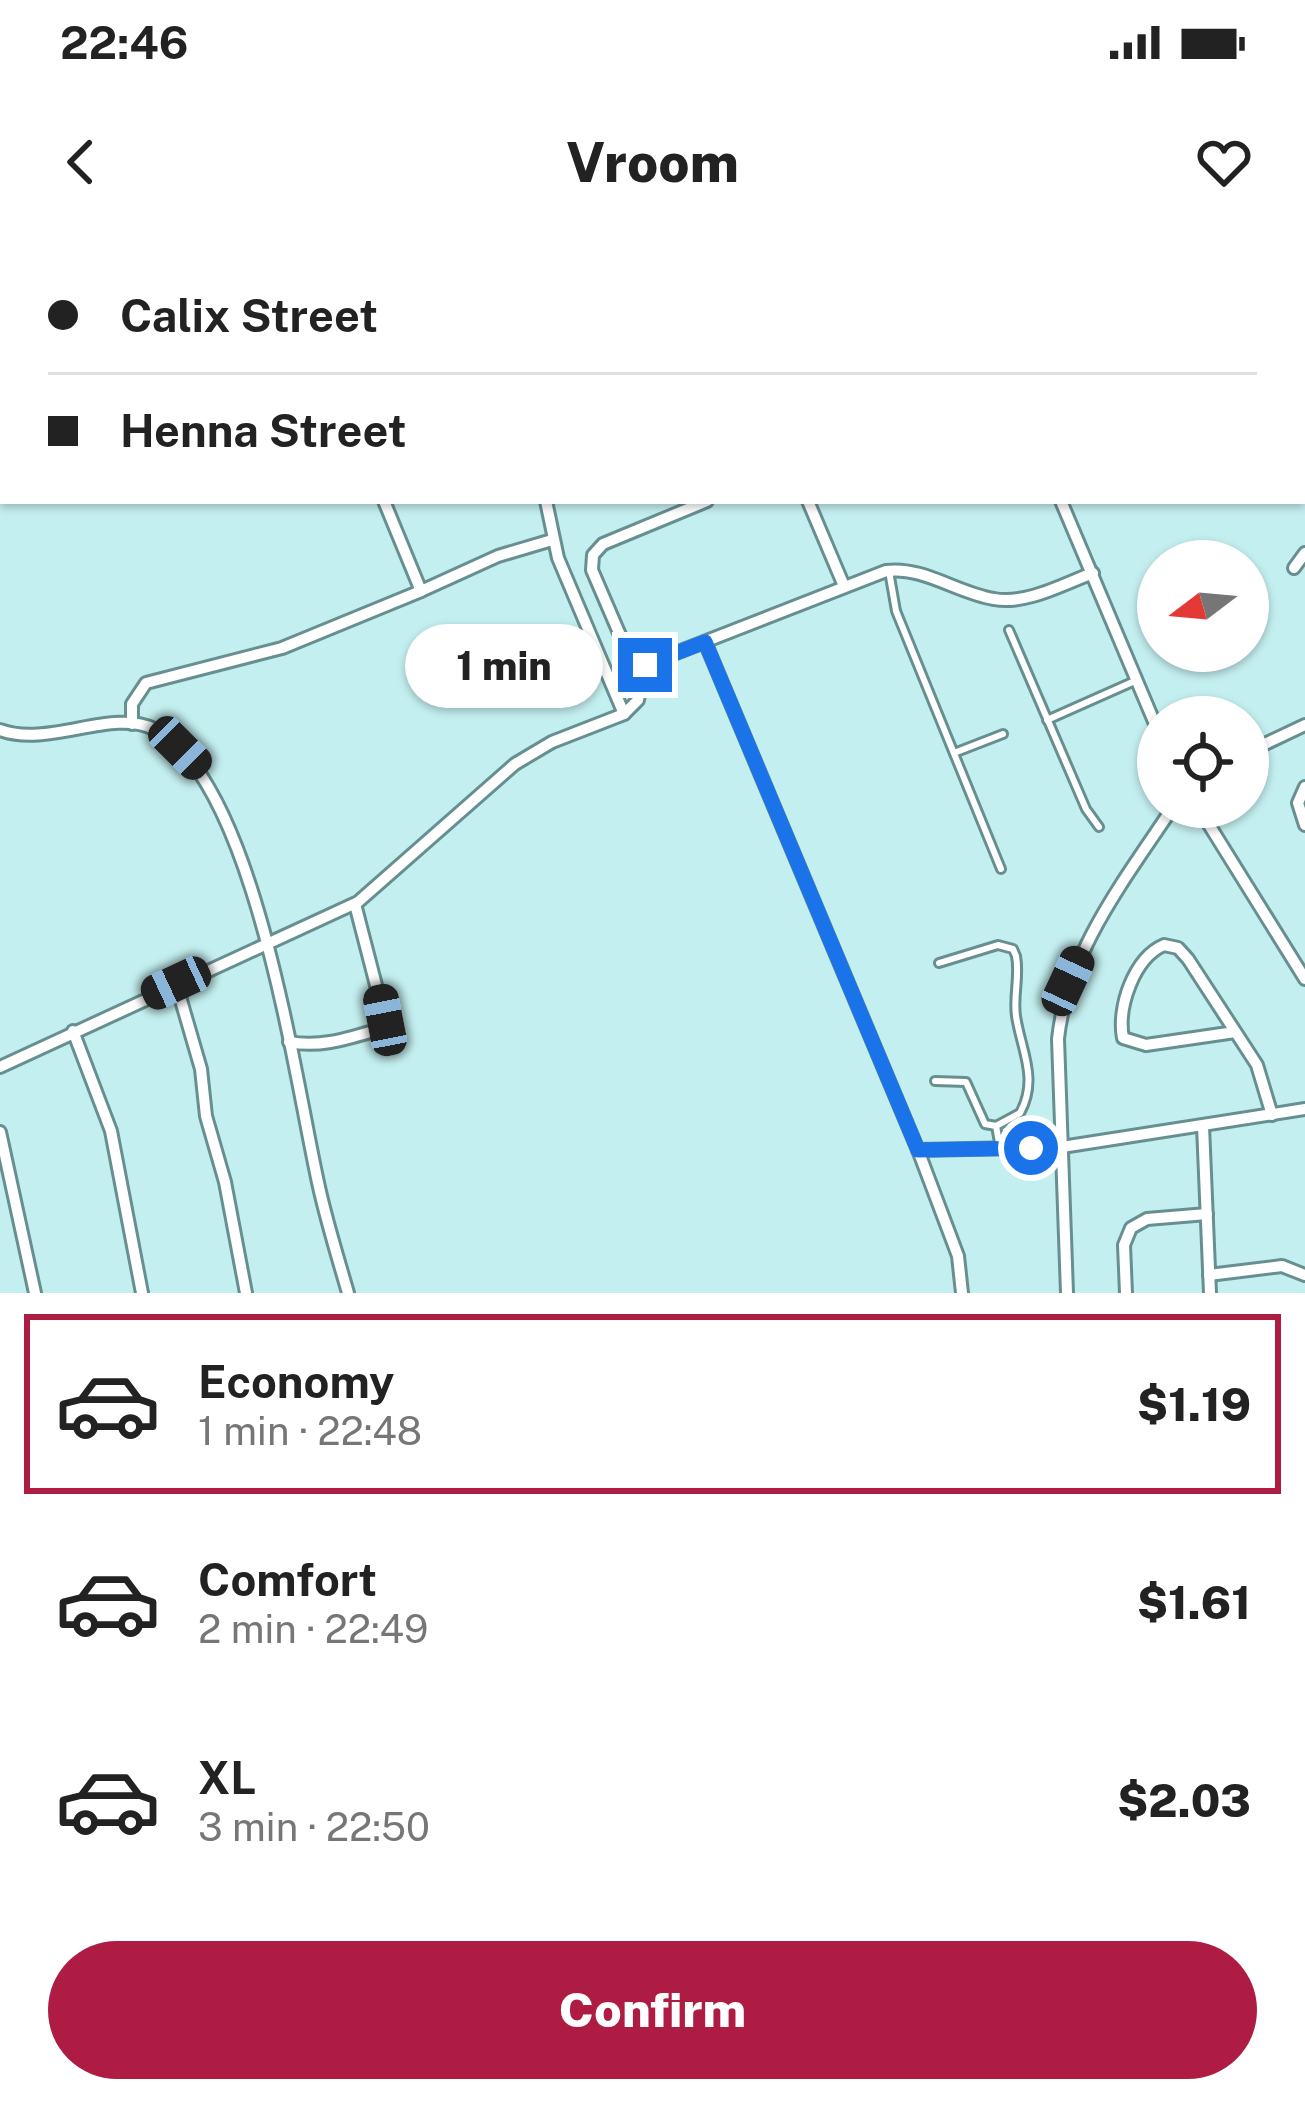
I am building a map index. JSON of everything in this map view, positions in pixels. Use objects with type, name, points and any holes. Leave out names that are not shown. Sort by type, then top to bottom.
[{"type":"street","points":[[385,504],[421,591]]},
{"type":"street","points":[[546,504],[552,540],[624,714]]},
{"type":"street","points":[[645,665],[629,656],[592,570],[593,555],[603,544],[700,504]]},
{"type":"street","points":[[809,504],[844,586]]},
{"type":"street","points":[[1062,504],[1144,696]]},
{"type":"street","points":[[132,724],[132,704],[146,683],[282,648],[498,556],[552,540]]},
{"type":"street","points":[[1294,568],[1305,554]]},
{"type":"street","points":[[645,665],[889,571],[908,570],[1007,600],[1093,573]]},
{"type":"street","points":[[705,642],[918,1150],[958,1256],[962,1293]]},
{"type":"street","points":[[0,1066],[355,904],[515,764],[552,742],[624,714],[638,700],[645,665]]},
{"type":"street","points":[[0,730],[29,736],[132,724],[152,728],[199,766],[219,807],[266,941],[320,1191],[348,1293]]},
{"type":"street","points":[[1269,742],[1305,725]]},
{"type":"street","points":[[1305,788],[1298,803],[1305,825]]},
{"type":"street","points":[[1067,1293],[1058,1039],[1068,981],[1160,828]]},
{"type":"street","points":[[1211,828],[1305,979]]},
{"type":"street","points":[[290,1042],[312,1046],[335,1042],[380,1029],[385,1020],[367,935],[355,904]]},
{"type":"street","points":[[1235,1032],[1146,1046],[1124,1038],[1125,1006],[1147,955],[1164,944],[1182,952],[1235,1032],[1261,1073],[1272,1115]]},
{"type":"street","points":[[176,983],[201,1069],[206,1116],[225,1182],[246,1293]]},
{"type":"street","points":[[74,1031],[111,1131],[142,1293]]},
{"type":"street","points":[[918,1150],[1062,1147],[1305,1109]]},
{"type":"street","points":[[1203,1126],[1210,1293]]},
{"type":"street","points":[[0,1132],[35,1293]]},
{"type":"street","points":[[1126,1293],[1124,1245],[1131,1228],[1147,1219],[1207,1214]]},
{"type":"street","points":[[1209,1275],[1282,1266],[1305,1275]]},
{"type":"lane","points":[[889,571],[896,610],[1001,868]]},
{"type":"lane","points":[[1009,630],[1086,809],[1099,827]]},
{"type":"lane","points":[[1047,720],[1137,680]]},
{"type":"lane","points":[[954,753],[1003,734]]},
{"type":"lane","points":[[935,1082],[966,1082],[985,1124],[996,1126],[1020,1113],[1029,1087],[1016,1012],[1013,950],[998,945],[939,963]]},
{"type":"lane","points":[[996,1126],[1000,1148]]},
{"type":"route","points":[[645,665],[705,642],[918,1150],[1031,1148]]}]
